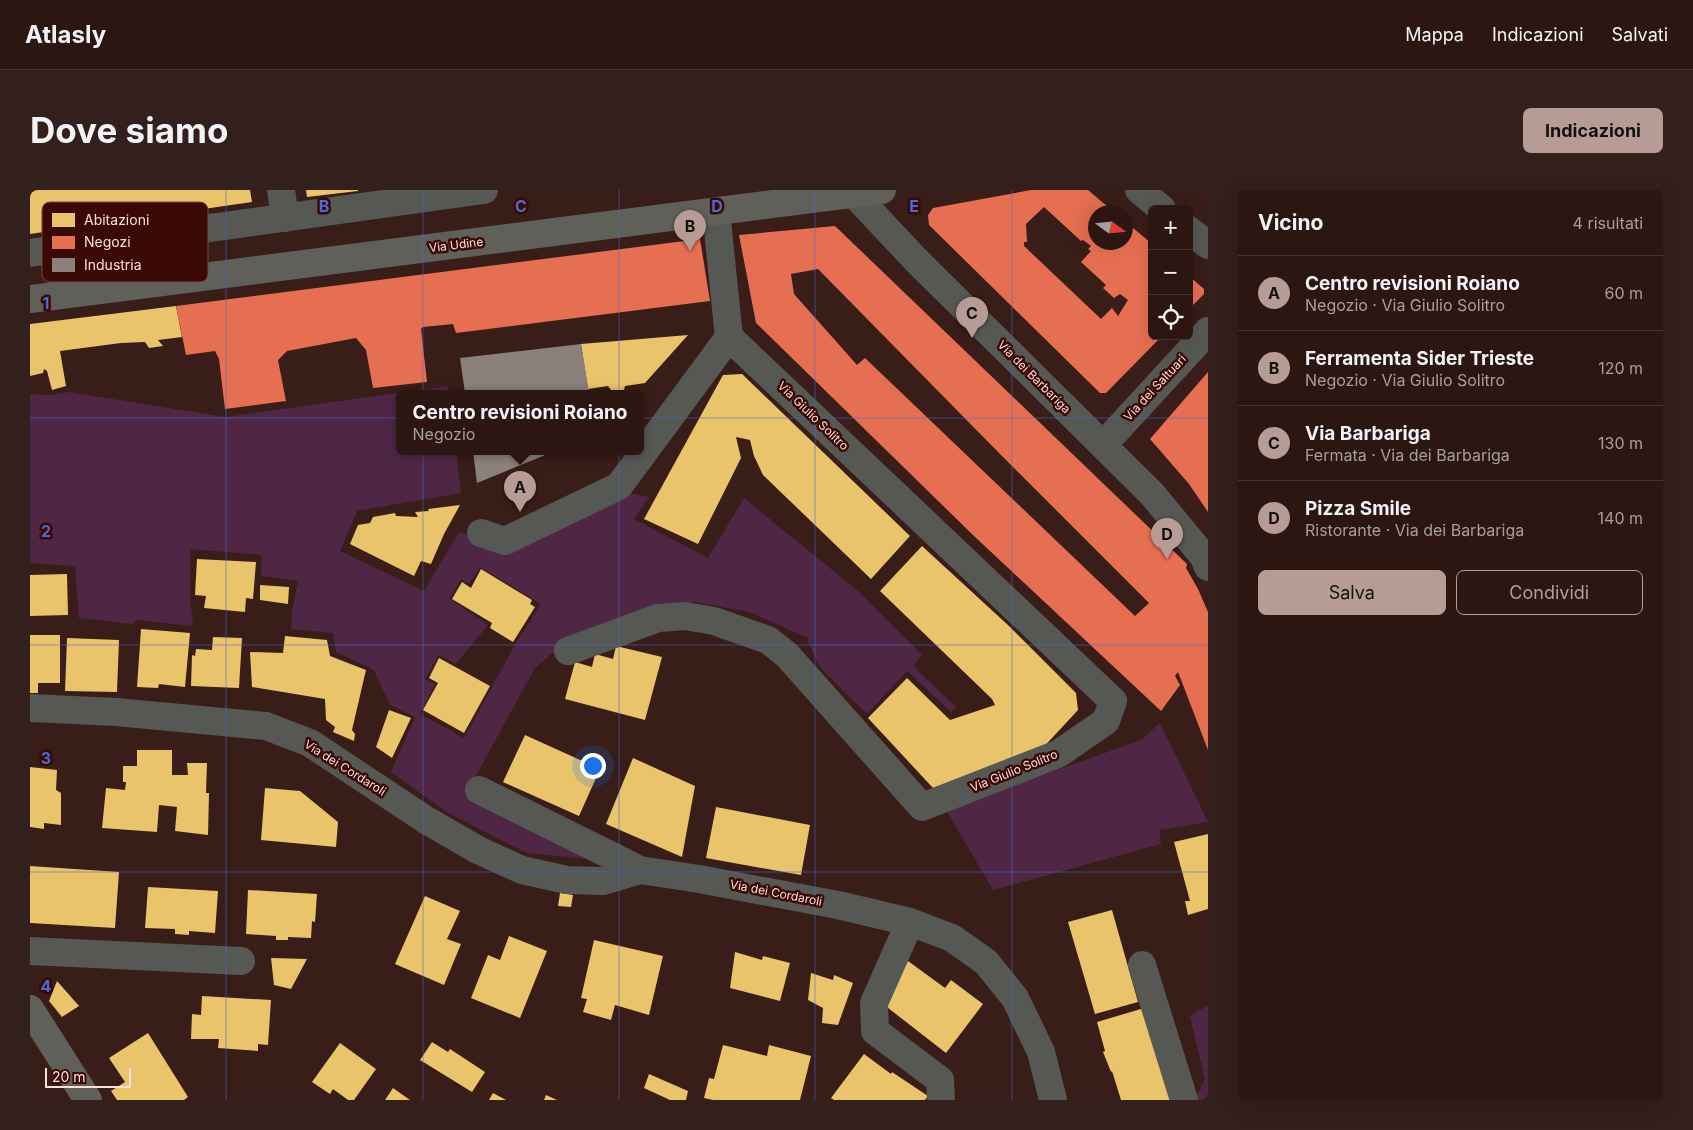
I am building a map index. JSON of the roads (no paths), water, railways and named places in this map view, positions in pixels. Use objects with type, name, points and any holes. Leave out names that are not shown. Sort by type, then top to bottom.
[{"type":"main road","name":"Via Udine","points":[[208,277],[882,190]]},
{"type":"main road","name":"Via Udine","points":[[30,300],[169,282]]},
{"type":"main road","points":[[30,1009],[88,1100]]},
{"type":"street","points":[[281,190],[284,218]]},
{"type":"street","points":[[208,228],[484,190]]},
{"type":"street","points":[[1138,190],[1157,205]]},
{"type":"street","name":"Via dei Barbariga","points":[[853,194],[916,260],[1152,494],[1204,557],[1208,567]]},
{"type":"street","points":[[644,452],[729,337],[716,211]]},
{"type":"street","points":[[1193,233],[1208,244]]},
{"type":"street","name":"Via dei Saltuari","points":[[1103,445],[1208,332]]},
{"type":"street","name":"Via Giulio Solitro","points":[[568,651],[658,618],[685,616],[714,621],[768,640],[787,655],[922,807],[1058,754],[1106,721],[1113,702],[729,337]]},
{"type":"street","points":[[481,533],[505,541],[619,486],[642,455]]},
{"type":"street","name":"Via dei Cordaroli","points":[[30,708],[126,713],[266,726],[310,744],[426,820],[478,850],[522,870],[567,880],[603,881],[640,870]]},
{"type":"street","name":"Via dei Cordaroli","points":[[480,790],[640,870],[838,905],[910,922],[952,938],[986,962],[1015,998],[1041,1052],[1053,1100]]},
{"type":"street","points":[[910,922],[874,1003],[875,1031],[940,1080],[941,1100]]},
{"type":"street","points":[[30,951],[241,961]]},
{"type":"street","points":[[1142,964],[1184,1100]]},
{"type":"place","name":"Ferramenta Sider Trieste","points":[[690,251]]},
{"type":"place","name":"Via Barbariga","points":[[972,338]]},
{"type":"place","name":"Centro revisioni Roiano","points":[[520,512]]},
{"type":"place","name":"Pizza Smile","points":[[1167,559]]}]
